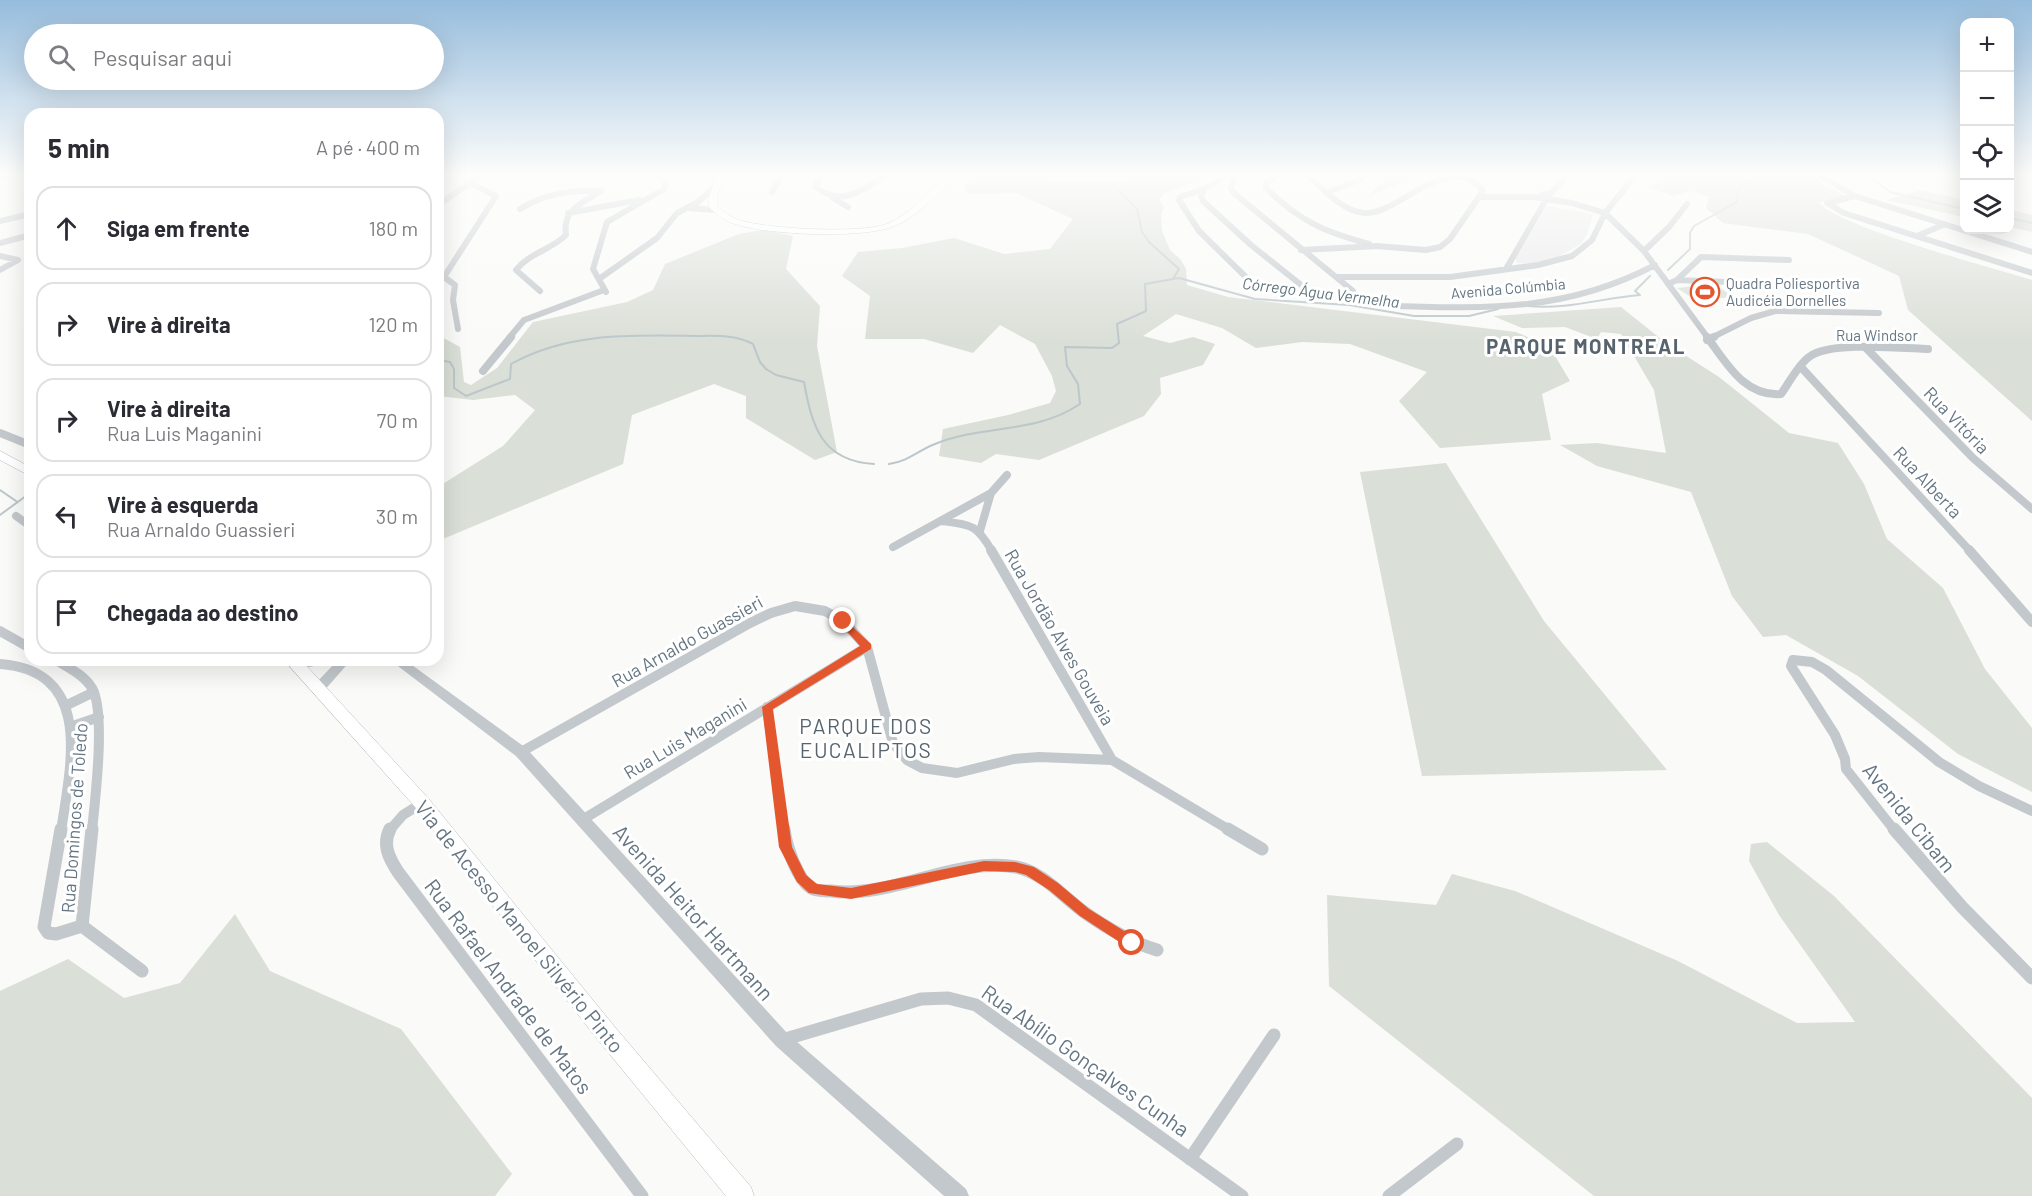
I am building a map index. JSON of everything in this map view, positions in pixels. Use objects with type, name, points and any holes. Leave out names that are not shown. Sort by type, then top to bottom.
[{"type":"main road","points":[[818,231],[839,233],[872,231]]},
{"type":"main road","points":[[0,455],[24,469]]},
{"type":"main road","name":"Via de Acesso Manoel Silvério Pinto","points":[[297,666],[422,803],[606,1033],[742,1196]]},
{"type":"street","points":[[444,273],[472,231]]},
{"type":"street","points":[[540,291],[516,270],[522,260],[556,244],[563,238],[566,231]]},
{"type":"street","points":[[483,371],[524,320],[605,291],[593,269],[603,231]]},
{"type":"street","points":[[599,279],[657,238],[663,231]]},
{"type":"street","points":[[1199,231],[1256,287]]},
{"type":"street","points":[[1236,231],[1310,292]]},
{"type":"street","points":[[1278,231],[1353,291]]},
{"type":"street","points":[[1323,231],[1377,246],[1411,250],[1440,247],[1455,231]]},
{"type":"street","points":[[1506,269],[1529,231]]},
{"type":"street","points":[[1337,278],[1450,277],[1538,265],[1572,256],[1592,240],[1596,231]]},
{"type":"street","points":[[1623,231],[1644,251],[1707,340],[1742,322],[1774,311],[1879,313]]},
{"type":"street","points":[[1644,251],[1666,231]]},
{"type":"street","points":[[1901,231],[2032,273]]},
{"type":"street","points":[[1917,236],[1929,231]]},
{"type":"street","points":[[1962,231],[2032,252]]},
{"type":"street","points":[[0,243],[24,237]]},
{"type":"street","points":[[1301,250],[1377,246]]},
{"type":"street","points":[[0,256],[18,260],[0,270]]},
{"type":"street","points":[[1668,284],[1677,280],[1701,257],[1789,260]]},
{"type":"street","name":"Avenida Colúmbia","points":[[1394,306],[1445,307],[1552,300],[1607,288],[1655,266]]},
{"type":"street","points":[[444,279],[455,285],[453,300],[458,328]]},
{"type":"street","points":[[1677,280],[1827,286]]},
{"type":"street","name":"Rua Windsor","points":[[1707,340],[1745,384],[1753,389],[1774,395],[1785,390],[1808,357],[1831,347],[1928,349]]},
{"type":"street","name":"Rua Vitória","points":[[1865,347],[1991,477],[2032,510]]},
{"type":"street","name":"Rua Alberta","points":[[1800,366],[1824,388],[1871,443],[1947,523],[2032,622]]},
{"type":"street","points":[[0,433],[24,442]]},
{"type":"street","points":[[893,547],[992,493],[1007,475]]},
{"type":"street","points":[[941,522],[966,524],[980,531],[992,493]]},
{"type":"street","points":[[16,516],[24,522]]},
{"type":"street","name":"Rua Jordão Alves Gouveia","points":[[980,531],[1112,760]]},
{"type":"street","name":"Rua Arnaldo Guassieri","points":[[521,753],[750,623],[783,608],[810,607],[825,611],[843,621],[867,647],[893,743],[907,760],[922,768],[957,773],[1022,758],[1112,760],[1262,849]]},
{"type":"street","points":[[0,631],[24,645]]},
{"type":"street","name":"Rua Luis Maganini","points":[[582,820],[867,647]]},
{"type":"street","name":"Avenida Cibam","points":[[2032,811],[1979,786],[1939,762],[1819,666],[1802,659],[1793,660],[1791,666],[1795,675],[1839,743],[1847,761],[1846,769],[1854,781],[1930,874],[1985,934],[2032,978]]},
{"type":"street","points":[[14,664],[24,662]]},
{"type":"street","name":"Rua Domingos de Toledo","points":[[0,666],[14,664],[35,669],[47,677],[67,705],[70,727],[68,775],[44,927],[48,933],[56,934],[82,926]]},
{"type":"street","points":[[66,666],[79,674],[94,692],[67,705]]},
{"type":"street","points":[[318,689],[339,666]]},
{"type":"street","name":"Avenida Heitor Hartmann","points":[[404,666],[521,753],[782,1040],[959,1196]]},
{"type":"street","name":"Rua Domingos de Toledo","points":[[82,926],[98,770],[99,717],[98,700],[94,692]]},
{"type":"street","points":[[767,707],[786,847],[802,878],[813,889],[851,894],[984,866],[1015,867],[1029,871],[1053,886],[1084,912],[1132,943],[1157,950]]},
{"type":"street","points":[[70,727],[99,717]]},
{"type":"street","name":"Rua Rafael Andrade de Matos","points":[[422,803],[404,813],[387,831],[384,843],[386,853],[419,901],[642,1196]]},
{"type":"street","name":"Rua Domingos de Toledo","points":[[82,926],[142,971]]},
{"type":"street","name":"Rua Abílio Gonçalves Cunha","points":[[782,1040],[921,999],[960,998],[976,1005],[1242,1196]]},
{"type":"street","points":[[1190,1159],[1274,1035]]},
{"type":"street","points":[[1389,1196],[1456,1144]]},
{"type":"shaded area","points":[[767,231],[793,236],[786,269],[820,306],[817,346],[837,452],[815,460],[746,418],[746,396],[714,384],[632,415],[623,464],[444,539],[444,483],[503,446],[535,410],[515,395],[473,400],[444,397],[444,338],[460,347],[464,382],[471,385],[497,368],[533,322],[627,302],[653,290],[665,264],[739,234]]},
{"type":"shaded area","points":[[1064,231],[1162,231],[1170,250],[1181,260],[1186,269],[1187,285],[1228,297],[1516,332],[1549,346],[1570,381],[1542,394],[1551,440],[1440,448],[1399,401],[1427,372],[1350,344],[1302,342],[1256,348],[1222,328],[1176,314],[1143,336],[1170,343],[1193,337],[1215,344],[1203,365],[1160,378],[1161,394],[1144,416],[1039,460],[996,454],[981,463],[939,456],[943,429],[1050,403],[1056,391],[1052,376],[1035,344],[1000,325],[973,353],[924,339],[865,339],[870,296],[842,276],[858,252],[902,248],[954,238],[1004,254],[1050,249]]},
{"type":"shaded area","points":[[1532,231],[1588,231],[1581,244],[1556,258],[1534,264],[1517,263],[1515,259]]},
{"type":"shaded area","points":[[1783,231],[1874,231],[2032,280],[2032,421],[1908,310],[1899,276],[1808,234]]},
{"type":"shaded area","name":"Quadra Poliesportiva Audicéia Dornelles","points":[[1714,284],[1734,297],[1695,300],[1677,288]]},
{"type":"shaded area","points":[[1621,307],[1666,343],[1719,377],[1789,433],[1838,443],[1864,484],[1887,539],[1943,588],[1985,669],[2032,728],[2032,792],[1958,754],[1858,676],[1786,635],[1763,637],[1732,596],[1691,492],[1597,466],[1560,445],[1597,443],[1666,453],[1654,390],[1621,334],[1601,332],[1597,339],[1565,327],[1522,328],[1493,316]]},
{"type":"shaded area","points":[[1446,463],[1544,621],[1667,770],[1422,776],[1360,472]]},
{"type":"shaded area","points":[[1767,842],[1834,896],[2032,1098],[2032,1196],[1594,1196],[1329,986],[1327,895],[1436,905],[1452,874],[1515,891],[1678,961],[1797,1023],[1855,1022],[1779,915],[1749,861],[1751,844]]},
{"type":"shaded area","points":[[235,914],[270,971],[401,1029],[512,1174],[495,1196],[0,1196],[0,991],[68,959],[124,998],[180,983]]},
{"type":"waterway","points":[[1142,231],[1149,242],[1179,269],[1173,279]]},
{"type":"waterway","name":"Córrego Água Vermelha","points":[[1668,270],[1690,249],[1691,231]]},
{"type":"waterway","name":"Córrego Água Vermelha","points":[[1528,306],[1571,305],[1640,295],[1635,291],[1650,276]]},
{"type":"waterway","name":"Córrego Água Vermelha","points":[[889,464],[902,461],[953,438],[1045,421],[1080,404],[1078,384],[1067,366],[1065,347],[1112,348],[1119,343],[1117,324],[1146,311],[1145,284],[1179,278],[1255,299],[1349,305],[1414,316],[1469,316],[1498,309]]},
{"type":"waterway","points":[[444,361],[450,362],[454,369],[454,388],[466,396],[510,379],[511,364],[555,346],[577,341],[647,335],[732,337],[753,344],[760,362],[766,369],[776,375],[804,382],[816,427],[822,439],[831,449],[856,461],[874,464]]},
{"type":"waterway","points":[[0,490],[16,501]]},
{"type":"waterway","points":[[0,515],[24,497]]},
{"type":"place","name":"Quadra Poliesportiva Audicéia Dornelles","points":[[1705,292]]},
{"type":"district","name":"PARQUE MONTREAL","points":[[1586,346]]},
{"type":"district","name":"PARQUE DOS EUCALIPTOS","points":[[866,737]]},
{"type":"route","points":[[843,621],[867,647],[767,707],[786,847],[792,863],[802,878],[813,889],[851,894],[984,866],[1015,867],[1029,871],[1053,886],[1084,912],[1132,943]]}]
